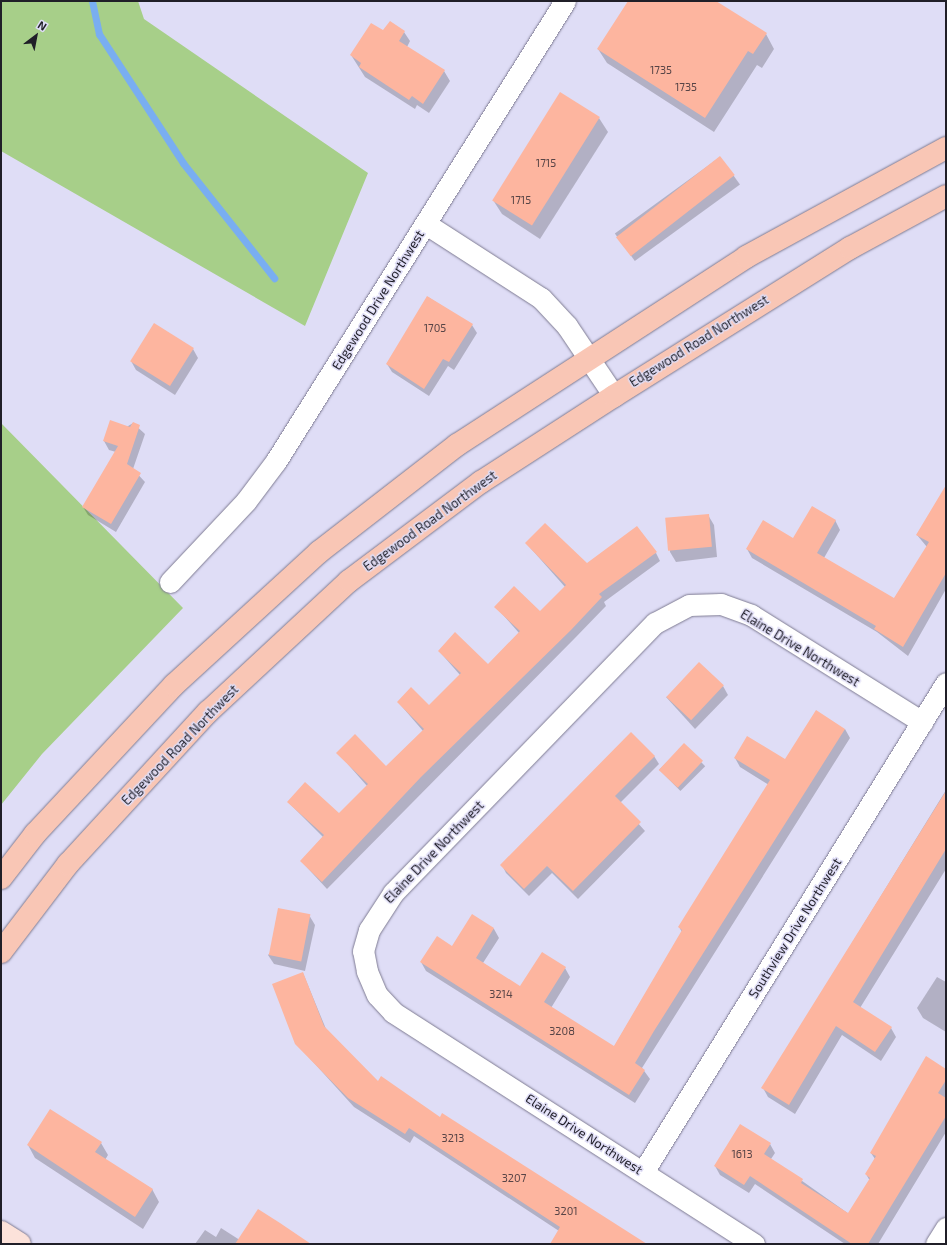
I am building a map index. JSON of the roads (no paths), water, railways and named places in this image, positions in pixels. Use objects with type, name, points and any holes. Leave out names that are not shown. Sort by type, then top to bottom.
[{"type":"main road","points":[[1,878],[35,834],[174,685],[319,552],[457,445],[746,257],[946,148]]},
{"type":"main road","name":"Edgewood Road Northwest","points":[[1,952],[68,864],[208,712],[349,581],[481,482],[614,396],[850,248],[946,196]]},
{"type":"street","name":"Edgewood Drive Northwest","points":[[170,582],[263,480],[426,224],[565,1]]},
{"type":"street","points":[[426,224],[541,298],[567,326],[588,360],[614,396]]},
{"type":"street","name":"Elaine Drive Northwest","points":[[754,1244],[393,1012],[377,995],[363,951],[377,912],[655,623],[689,605],[721,604],[751,615],[922,722]]},
{"type":"street","name":"Southview Drive Northwest","points":[[643,1172],[946,683]]},
{"type":"street","points":[[936,1244],[946,1228]]},
{"type":"street","points":[[1,1232],[20,1244]]},
{"type":"waterway","points":[[92,1],[99,34],[183,163],[274,278]]}]
